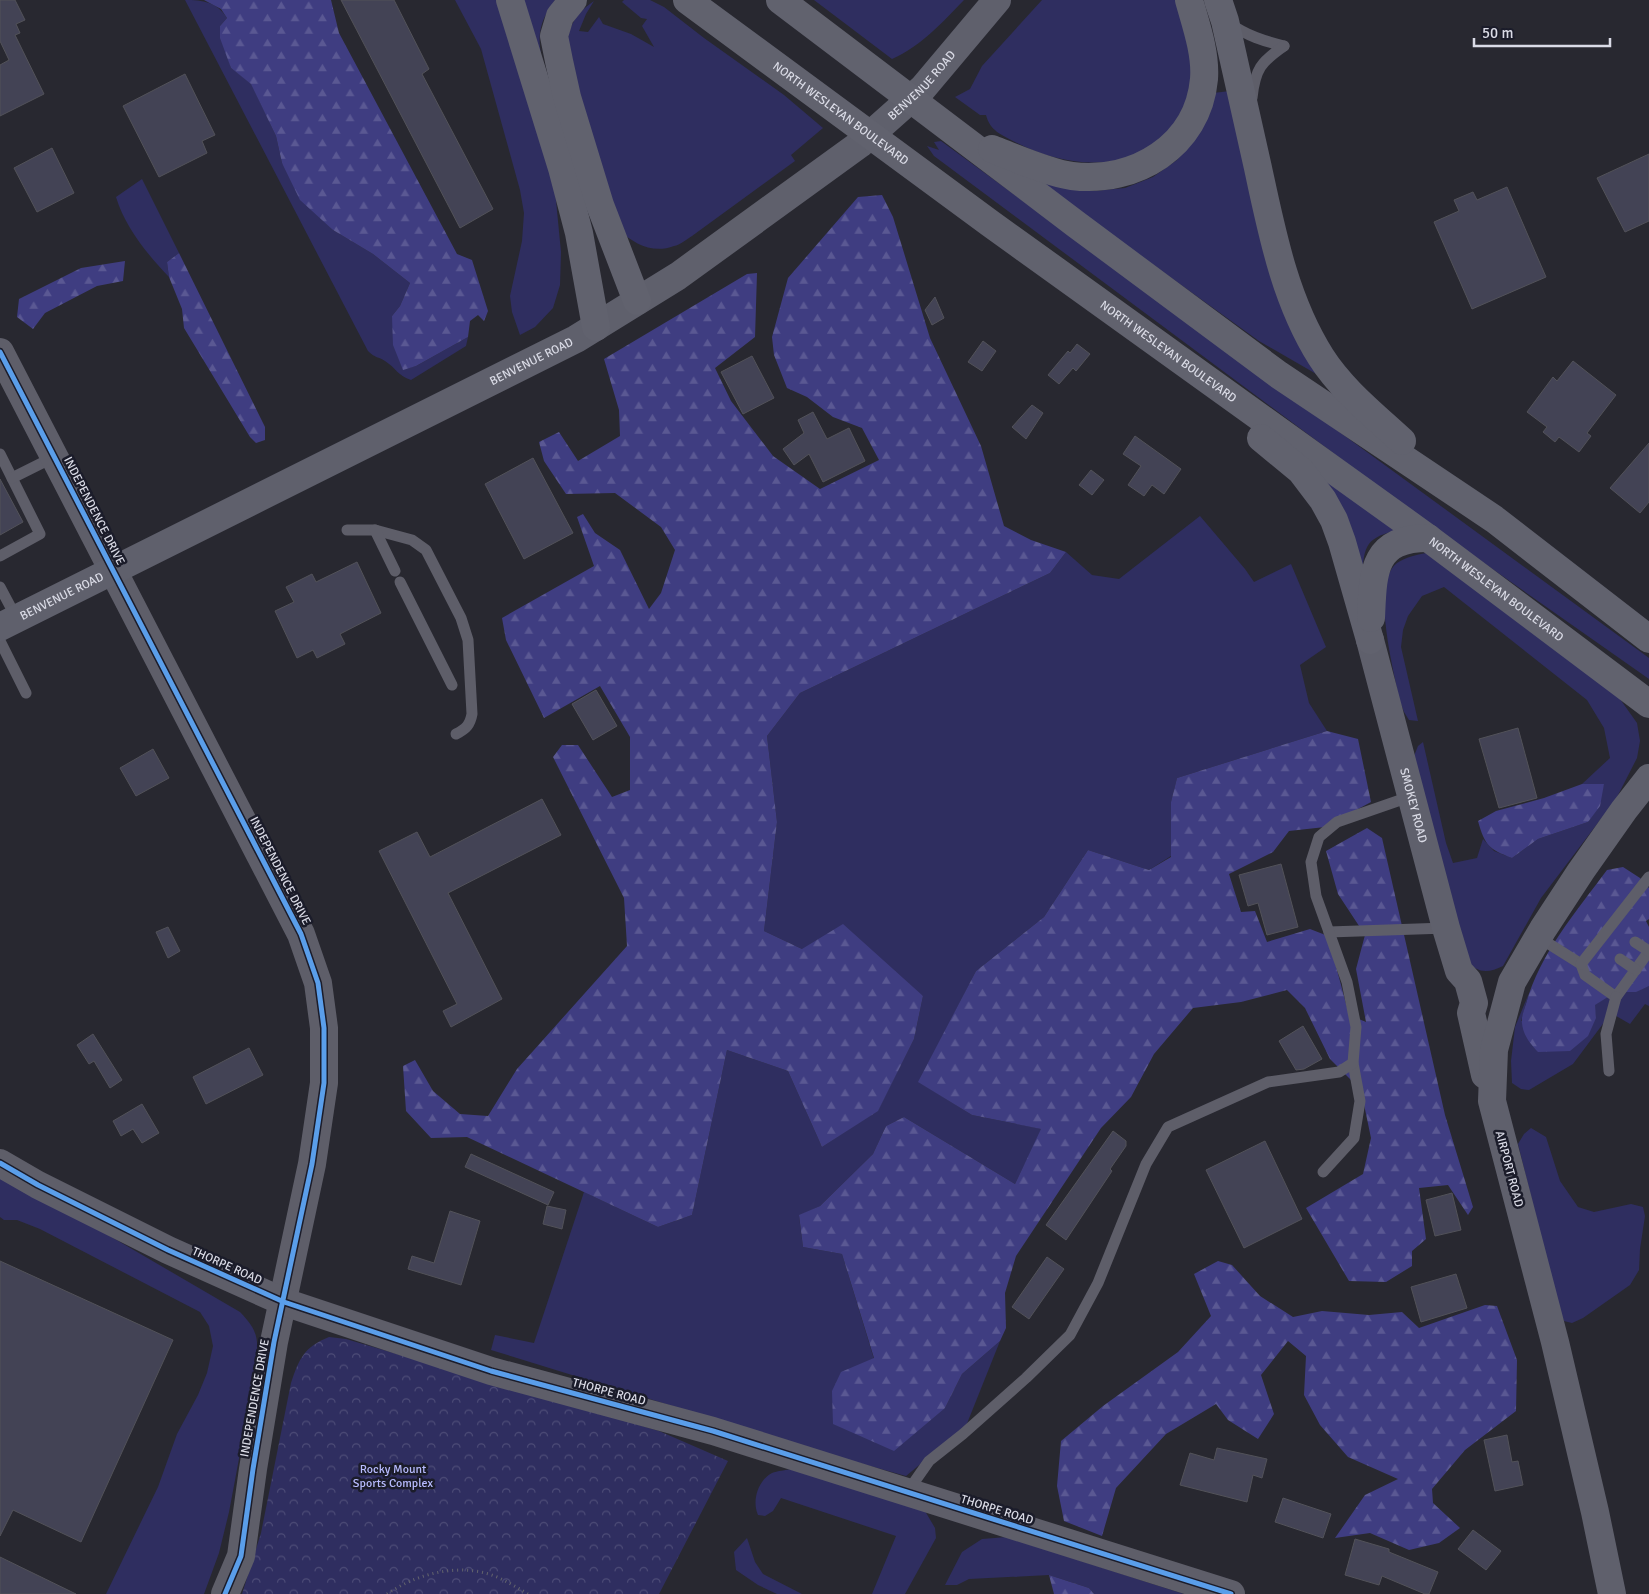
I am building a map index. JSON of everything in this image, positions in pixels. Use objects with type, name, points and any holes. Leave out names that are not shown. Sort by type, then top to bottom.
[{"type":"highway","points":[[510,0],[562,168],[579,233],[596,326]]},
{"type":"highway","points":[[573,0],[560,16],[554,36],[559,61],[600,205],[637,301]]},
{"type":"highway","points":[[683,0],[723,26]]},
{"type":"highway","name":"NORTH WESLEYAN BOULEVARD","points":[[687,0],[991,224],[1428,538],[1649,704]]},
{"type":"highway","points":[[780,0],[1279,375],[1508,529],[1649,638]]},
{"type":"highway","points":[[967,140],[1036,166],[1070,176],[1100,177],[1133,170],[1160,157],[1179,137],[1194,116],[1200,99],[1204,78],[1202,56],[1190,0]]},
{"type":"highway","points":[[1222,10],[1282,270],[1297,312],[1321,358],[1346,389],[1469,503]]},
{"type":"highway","points":[[1141,331],[1301,472],[1323,500],[1334,520],[1342,542],[1370,640]]},
{"type":"highway","points":[[1370,640],[1374,574],[1382,556],[1393,545],[1411,538],[1428,538]]},
{"type":"main road","name":"BENVENUE ROAD","points":[[8,623],[576,339],[678,276],[860,144],[923,88],[998,0]]},
{"type":"main road","name":"SMOKEY ROAD","points":[[1370,640],[1446,928],[1459,970],[1468,981],[1474,1003],[1471,1013],[1492,1102]]},
{"type":"main road","name":"AIRPORT ROAD","points":[[1612,1594],[1595,1512],[1555,1342],[1492,1102],[1494,1050],[1512,982],[1538,937],[1581,871],[1649,778]]},
{"type":"street","name":"INDEPENDENCE DRIVE","points":[[1,358],[114,571],[297,926],[318,983],[324,1028],[324,1083],[312,1164],[274,1342],[252,1469],[241,1556],[225,1594]]},
{"type":"street","name":"THORPE ROAD","points":[[0,1163],[38,1185],[168,1250],[284,1302],[492,1371],[713,1431],[1231,1594]]},
{"type":"lane","points":[[1222,10],[1241,32],[1256,39],[1284,46],[1265,59],[1254,78],[1252,140]]},
{"type":"lane","points":[[12,478],[54,457]]},
{"type":"lane","points":[[0,556],[40,534],[22,510],[12,478],[1,458]]},
{"type":"lane","points":[[348,530],[375,530],[412,540],[426,550],[461,618],[468,640],[472,714],[466,728],[456,734]]},
{"type":"lane","points":[[375,530],[395,571]]},
{"type":"lane","points":[[400,582],[452,685]]},
{"type":"lane","points":[[0,587],[8,623]]},
{"type":"lane","points":[[0,641],[26,693]]},
{"type":"lane","points":[[1323,1172],[1354,1138],[1360,1101],[1353,1063],[1356,1026],[1348,982],[1316,896],[1311,862],[1319,838],[1337,822],[1412,796]]},
{"type":"lane","points":[[1581,964],[1601,946],[1631,909],[1644,890],[1649,877]]},
{"type":"lane","points":[[1329,932],[1446,928]]},
{"type":"lane","points":[[1538,937],[1581,964],[1585,975],[1616,997]]},
{"type":"lane","points":[[1609,1071],[1606,1034],[1616,997],[1649,951],[1635,942]]},
{"type":"lane","points":[[1620,960],[1636,970]]},
{"type":"lane","points":[[908,1492],[929,1461],[963,1434],[1026,1378],[1070,1335],[1098,1283],[1146,1164],[1168,1127],[1268,1082],[1339,1072],[1353,1063]]},
{"type":"path","points":[[387,1594],[424,1575],[455,1571],[477,1571],[497,1577],[528,1594]]},
{"type":"green space","points":[[185,0],[214,5],[227,18],[220,26],[231,68],[251,83],[276,136],[282,163],[333,230],[373,254],[410,283],[400,306],[392,316],[403,369],[416,366],[468,337],[466,346],[411,380],[403,376],[383,359],[368,351]]},
{"type":"green space","points":[[204,0],[331,0],[339,33],[457,254],[472,260],[488,311],[484,321],[478,315],[470,321],[468,337],[416,366],[403,370],[393,345],[392,316],[400,306],[410,283],[373,254],[333,230],[300,200],[282,163],[276,136],[251,84],[231,68],[220,38],[220,26],[227,18],[221,9]]},
{"type":"green space","points":[[455,0],[498,0],[554,180],[561,252],[560,285],[553,308],[535,327],[520,335],[512,312],[510,296],[522,241],[524,213],[520,190],[481,49]]},
{"type":"green space","points":[[520,0],[555,0],[547,13],[540,31],[541,54]]},
{"type":"green space","points":[[624,0],[650,0],[664,7],[784,95],[823,128],[791,155],[795,161],[692,236],[679,244],[666,248],[659,249],[644,246],[631,240],[619,230],[565,56],[572,24],[580,12],[594,1],[579,31],[588,32],[599,17],[603,24],[631,34],[654,47],[642,26],[647,19],[641,18],[622,2]]},
{"type":"green space","points":[[814,0],[964,0],[922,41],[892,59]]},
{"type":"green space","points":[[1042,0],[1178,0],[1192,62],[1193,77],[1184,106],[1163,136],[1145,150],[1125,158],[1103,162],[1081,162],[1058,158],[1036,151],[1001,135],[990,125],[986,115],[980,115],[955,97],[970,89],[982,66]]},
{"type":"green space","points":[[1230,91],[1318,375],[1259,341],[1034,179],[1094,191],[1125,188],[1153,177],[1177,160],[1195,139],[1209,115],[1213,93]]},
{"type":"green space","points":[[941,141],[1649,658],[1649,679],[1434,528],[934,156],[927,146],[939,150],[934,142]]},
{"type":"green space","points":[[142,179],[179,253],[167,262],[169,277],[138,240],[125,219],[116,197]]},
{"type":"green space","points":[[882,195],[893,217],[930,338],[981,446],[1004,526],[1031,540],[1066,552],[1050,573],[800,693],[767,736],[777,822],[764,931],[802,949],[843,924],[923,996],[914,1039],[878,1111],[822,1147],[788,1071],[727,1050],[692,1215],[658,1227],[467,1137],[431,1138],[406,1111],[403,1066],[415,1060],[433,1091],[460,1114],[488,1116],[517,1069],[627,946],[624,898],[553,757],[562,745],[578,745],[612,797],[630,790],[630,737],[600,686],[544,718],[506,640],[502,618],[594,566],[577,517],[583,514],[595,533],[620,550],[649,609],[661,593],[675,550],[661,527],[615,493],[566,494],[544,461],[539,442],[559,432],[578,461],[620,436],[619,410],[604,359],[747,274],[757,273],[755,337],[715,368],[731,401],[773,456],[820,489],[879,460],[862,428],[833,417],[807,397],[787,388],[774,355],[772,337],[788,278],[858,197]]},
{"type":"green space","points":[[179,253],[265,427],[265,440],[256,443],[250,437],[184,328],[182,309],[169,277],[167,262]]},
{"type":"green space","points":[[125,261],[123,281],[97,286],[45,313],[33,329],[17,317],[19,299],[81,268]]},
{"type":"green space","points":[[1310,467],[1395,531],[1377,537],[1367,547],[1362,579]]},
{"type":"green space","points":[[1200,516],[1254,582],[1291,564],[1326,647],[1300,665],[1309,703],[1327,731],[1177,778],[1171,802],[1171,856],[1149,870],[1088,850],[1044,917],[976,971],[919,1082],[972,1115],[1042,1129],[1015,1184],[904,1117],[886,1126],[873,1154],[820,1206],[799,1216],[803,1247],[842,1254],[874,1359],[945,1408],[962,1374],[1000,1341],[966,1426],[906,1476],[834,1456],[491,1350],[495,1335],[534,1343],[584,1192],[658,1227],[692,1215],[727,1050],[788,1071],[822,1147],[878,1110],[914,1039],[923,996],[802,949],[764,931],[777,822],[767,736],[800,693],[1050,573],[1066,552],[1092,575],[1119,579]]},
{"type":"green space","points":[[1426,553],[1615,692],[1637,723],[1640,741],[1637,758],[1616,799],[1541,898],[1503,966],[1488,971],[1475,968],[1467,960],[1414,756],[1418,746],[1423,742],[1446,843],[1453,863],[1477,858],[1483,839],[1494,851],[1512,858],[1538,839],[1588,822],[1604,784],[1582,784],[1610,758],[1604,728],[1587,700],[1444,587],[1422,596],[1408,616],[1403,630],[1401,647],[1418,721],[1409,720],[1399,699],[1389,648],[1384,607],[1385,589],[1389,573],[1397,563],[1415,555]]},
{"type":"green space","points":[[1327,731],[1358,739],[1371,802],[1325,827],[1289,831],[1273,852],[1229,874],[1241,912],[1255,911],[1267,942],[1310,929],[1328,936],[1349,1015],[1366,1022],[1356,969],[1365,935],[1338,894],[1326,851],[1367,828],[1382,838],[1445,1115],[1473,1207],[1468,1215],[1448,1185],[1419,1188],[1426,1239],[1412,1251],[1412,1266],[1386,1282],[1349,1281],[1306,1208],[1363,1174],[1371,1138],[1361,1090],[1330,1059],[1305,1008],[1287,990],[1241,1002],[1193,1008],[1154,1054],[1131,1097],[1101,1128],[1016,1256],[1005,1293],[1006,1328],[1000,1341],[962,1374],[945,1408],[894,1451],[833,1424],[832,1391],[841,1372],[874,1358],[842,1254],[803,1247],[799,1215],[820,1206],[873,1154],[886,1126],[904,1117],[1015,1184],[1041,1129],[972,1115],[918,1082],[976,971],[1044,917],[1088,850],[1149,870],[1171,857],[1171,802],[1177,778]]},
{"type":"green space","points":[[1582,784],[1604,784],[1600,806],[1588,822],[1538,839],[1512,858],[1489,846],[1483,836],[1478,821],[1496,811],[1544,798]]},
{"type":"green space","points":[[1623,867],[1640,878],[1649,888],[1649,919],[1646,921],[1649,927],[1649,986],[1636,992],[1616,992],[1595,1005],[1596,1018],[1588,1036],[1570,1051],[1538,1052],[1525,1035],[1522,1016],[1540,967],[1571,917],[1607,870]]},
{"type":"green space","points":[[1649,986],[1649,1006],[1645,1004],[1630,1024],[1611,1013],[1573,1064],[1529,1090],[1521,1089],[1512,1083],[1511,1061],[1515,1027],[1529,993],[1521,1021],[1596,1018],[1594,1005],[1616,992]]},
{"type":"green space","points":[[1531,1128],[1546,1137],[1560,1181],[1578,1207],[1594,1212],[1631,1204],[1643,1207],[1645,1216],[1639,1270],[1630,1285],[1583,1318],[1572,1323],[1564,1321],[1558,1306],[1518,1144],[1524,1134]]},
{"type":"green space","points":[[0,1172],[240,1312],[254,1330],[257,1340],[257,1363],[229,1512],[219,1553],[204,1594],[106,1594],[158,1487],[177,1434],[198,1395],[207,1373],[213,1346],[209,1326],[200,1312],[40,1229],[17,1220],[4,1220],[0,1217]]},
{"type":"green space","points":[[1218,1261],[1232,1265],[1260,1296],[1293,1317],[1322,1311],[1369,1315],[1402,1312],[1419,1328],[1485,1305],[1497,1306],[1517,1360],[1516,1411],[1465,1450],[1432,1489],[1433,1503],[1460,1528],[1439,1543],[1409,1550],[1370,1533],[1335,1538],[1365,1495],[1398,1479],[1348,1457],[1320,1425],[1304,1395],[1306,1356],[1288,1341],[1261,1375],[1274,1414],[1258,1439],[1228,1420],[1216,1404],[1166,1434],[1116,1488],[1102,1536],[1064,1521],[1057,1486],[1061,1441],[1103,1406],[1178,1352],[1211,1316],[1194,1274]]},
{"type":"green space","name":"Rocky Mount Sports Complex","points":[[329,1337],[346,1339],[659,1431],[728,1461],[659,1594],[242,1594],[261,1533],[291,1383],[300,1361],[308,1350]]},
{"type":"green space","points":[[792,1469],[925,1511],[935,1528],[936,1538],[905,1594],[872,1594],[896,1536],[781,1498],[773,1511],[765,1516],[758,1515],[756,1498],[759,1486],[772,1473]]},
{"type":"green space","points":[[1007,1537],[1184,1594],[1094,1594],[1089,1588],[1049,1575],[969,1579],[957,1585],[945,1585],[962,1552],[982,1539]]},
{"type":"green space","points":[[747,1538],[755,1562],[763,1574],[802,1594],[777,1594],[758,1585],[736,1570],[734,1552]]},
{"type":"green space","points":[[1049,1575],[1089,1588],[1094,1594],[1054,1594]]},
{"type":"building","points":[[0,0],[15,0],[25,20],[16,24],[20,33],[15,35],[44,94],[0,116],[0,65],[9,60],[0,41]]},
{"type":"building","points":[[341,0],[394,0],[429,69],[422,74],[493,209],[460,228]]},
{"type":"building","points":[[185,74],[215,135],[202,141],[207,153],[159,177],[123,106]]},
{"type":"building","points":[[52,148],[74,193],[37,212],[14,168]]},
{"type":"building","points":[[1649,154],[1649,221],[1625,232],[1597,178]]},
{"type":"building","points":[[1507,187],[1546,277],[1472,309],[1434,222],[1459,211],[1454,200],[1473,192],[1477,200]]},
{"type":"building","points":[[935,297],[944,318],[932,325],[925,310]]},
{"type":"building","points":[[983,341],[996,351],[982,371],[968,362]]},
{"type":"building","points":[[1077,344],[1090,354],[1076,371],[1073,368],[1059,384],[1048,375],[1068,351],[1070,353]]},
{"type":"building","points":[[752,356],[774,398],[743,414],[721,372]]},
{"type":"building","points":[[1573,361],[1616,395],[1587,433],[1591,436],[1579,452],[1559,437],[1555,442],[1543,432],[1547,427],[1527,412],[1553,377],[1557,381]]},
{"type":"building","points":[[1032,405],[1043,413],[1026,439],[1012,427]]},
{"type":"building","points":[[813,412],[827,439],[849,428],[865,461],[823,482],[809,454],[794,465],[783,449],[804,433],[798,420]]},
{"type":"building","points":[[1135,436],[1181,469],[1164,494],[1152,485],[1144,496],[1128,485],[1141,466],[1123,454]]},
{"type":"building","points":[[1649,443],[1649,502],[1640,513],[1610,488]]},
{"type":"building","points":[[533,458],[573,533],[524,559],[485,484]]},
{"type":"building","points":[[1091,470],[1104,480],[1092,495],[1079,485]]},
{"type":"building","points":[[0,479],[23,522],[0,535]]},
{"type":"building","points":[[357,562],[381,613],[340,634],[345,644],[317,658],[313,650],[297,658],[275,611],[294,602],[286,587],[312,574],[316,582]]},
{"type":"building","points":[[596,690],[617,726],[593,740],[572,704]]},
{"type":"building","points":[[1518,728],[1537,798],[1499,808],[1479,739]]},
{"type":"building","points":[[153,749],[169,778],[136,796],[120,768]]},
{"type":"building","points":[[542,799],[561,835],[448,893],[502,999],[451,1027],[443,1011],[457,1004],[379,851],[417,832],[430,857]]},
{"type":"building","points":[[1281,864],[1298,927],[1267,935],[1258,903],[1248,906],[1239,875]]},
{"type":"building","points":[[168,927],[180,951],[168,958],[156,932]]},
{"type":"building","points":[[1303,1026],[1322,1059],[1304,1069],[1296,1070],[1279,1041]]},
{"type":"building","points":[[93,1034],[122,1080],[110,1088],[94,1061],[89,1064],[77,1045]]},
{"type":"building","points":[[249,1048],[263,1075],[206,1104],[193,1077]]},
{"type":"building","points":[[142,1104],[159,1133],[142,1143],[133,1129],[121,1136],[113,1121]]},
{"type":"building","points":[[1113,1131],[1126,1141],[1126,1146],[1110,1169],[1112,1171],[1066,1240],[1046,1225]]},
{"type":"building","points":[[1265,1141],[1302,1219],[1244,1248],[1206,1170]]},
{"type":"building","points":[[471,1154],[554,1192],[548,1205],[465,1167]]},
{"type":"building","points":[[1452,1193],[1461,1230],[1435,1236],[1426,1200]]},
{"type":"building","points":[[547,1206],[566,1210],[562,1229],[543,1224]]},
{"type":"building","points":[[450,1211],[480,1221],[461,1285],[408,1269],[412,1256],[434,1263]]},
{"type":"building","points":[[1047,1257],[1064,1269],[1029,1319],[1012,1307]]},
{"type":"building","points":[[0,1261],[173,1340],[81,1542],[13,1510],[0,1536]]},
{"type":"building","points":[[1456,1274],[1467,1308],[1421,1322],[1411,1287]]},
{"type":"building","points":[[1507,1435],[1512,1462],[1518,1461],[1523,1485],[1495,1491],[1484,1440]]},
{"type":"building","points":[[1217,1448],[1267,1459],[1262,1478],[1253,1475],[1247,1502],[1180,1485],[1190,1453],[1214,1460]]},
{"type":"building","points":[[1283,1498],[1331,1514],[1323,1538],[1275,1522]]},
{"type":"building","points":[[1473,1530],[1501,1551],[1486,1570],[1458,1549]]},
{"type":"building","points":[[1355,1539],[1389,1549],[1389,1552],[1438,1572],[1429,1594],[1382,1576],[1379,1585],[1345,1575]]},
{"type":"building","points":[[0,1557],[76,1594],[0,1594]]},
{"type":"cycle path","points":[[0,352],[301,934],[318,983],[324,1028],[324,1083],[312,1164],[274,1342],[241,1556],[225,1594]]},
{"type":"cycle path","points":[[0,1163],[38,1185],[168,1250],[284,1302],[491,1371],[713,1431],[1231,1594]]}]
